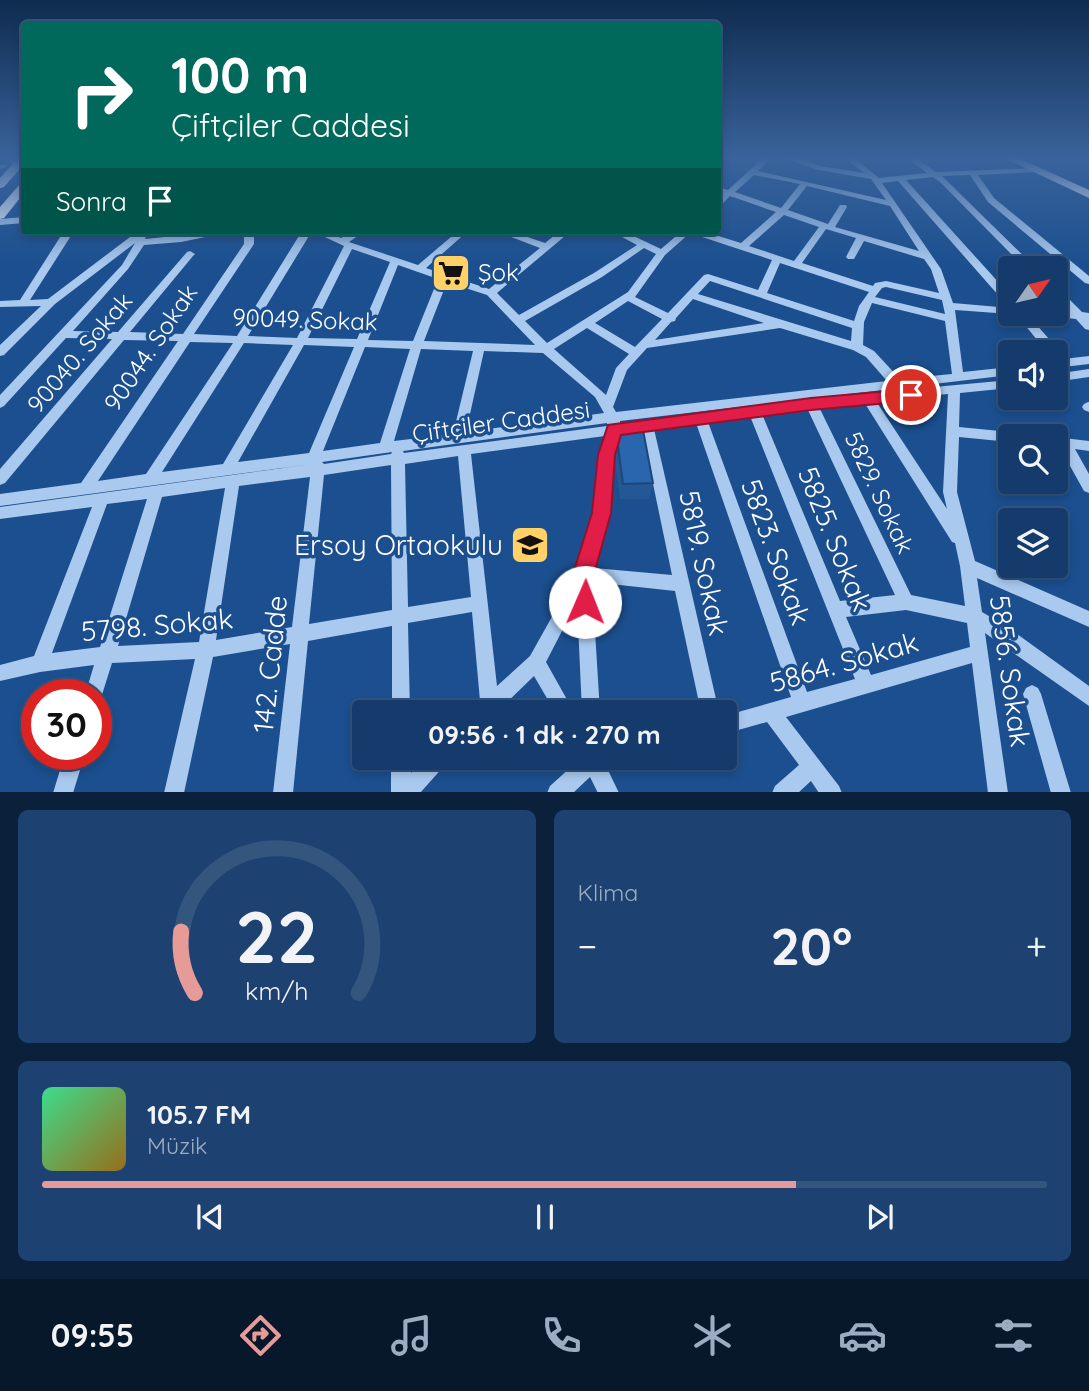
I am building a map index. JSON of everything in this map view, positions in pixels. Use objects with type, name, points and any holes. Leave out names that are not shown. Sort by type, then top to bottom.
[{"type":"main road","points":[[0,215],[19,194]]},
{"type":"street","points":[[732,194],[827,227],[928,257]]},
{"type":"street","points":[[741,248],[782,212],[796,194]]},
{"type":"street","points":[[849,194],[894,205]]},
{"type":"street","name":"5856. Sokak","points":[[886,194],[936,269],[948,302],[956,385],[950,492],[968,566],[998,792]]},
{"type":"street","points":[[914,194],[998,288]]},
{"type":"street","points":[[956,194],[1019,256]]},
{"type":"street","points":[[987,194],[1089,281]]},
{"type":"street","points":[[796,264],[844,207]]},
{"type":"street","points":[[0,222],[21,220]]},
{"type":"street","points":[[23,303],[66,235]]},
{"type":"street","points":[[0,352],[51,302],[142,235],[181,239],[198,235]]},
{"type":"street","points":[[0,403],[125,267],[142,235]]},
{"type":"street","name":"90044. Sokak","points":[[85,489],[248,244],[249,235]]},
{"type":"street","points":[[99,679],[153,486],[305,235]]},
{"type":"street","points":[[325,235],[491,293],[546,349],[599,394],[611,418]]},
{"type":"street","points":[[174,792],[206,650],[230,476],[301,341],[346,244],[356,235]]},
{"type":"street","points":[[419,269],[458,235]]},
{"type":"street","points":[[516,235],[547,247]]},
{"type":"street","points":[[491,293],[561,235]]},
{"type":"street","points":[[626,235],[662,253]]},
{"type":"street","points":[[546,349],[627,297],[640,286],[662,253],[682,235]]},
{"type":"street","points":[[704,235],[796,264],[872,295],[951,319]]},
{"type":"street","points":[[851,257],[861,237]]},
{"type":"street","points":[[519,320],[598,275],[643,245]]},
{"type":"street","name":"90040. Sokak","points":[[0,479],[190,254]]},
{"type":"street","points":[[761,294],[777,259]]},
{"type":"street","name":"142. Cadde","points":[[283,792],[317,463],[360,343],[395,261]]},
{"type":"street","points":[[496,700],[536,662],[584,574],[602,513],[611,418],[622,368],[708,276],[856,326]]},
{"type":"street","points":[[401,700],[401,617],[394,452],[417,345],[444,277]]},
{"type":"street","points":[[857,347],[856,326],[879,285],[886,284],[948,302],[998,309]]},
{"type":"street","points":[[691,295],[857,347],[870,354],[898,384]]},
{"type":"street","points":[[627,297],[671,318]]},
{"type":"street","points":[[0,304],[51,302]]},
{"type":"street","points":[[1068,302],[1084,316],[1089,326]]},
{"type":"street","points":[[587,323],[640,349],[780,324]]},
{"type":"street","points":[[1032,326],[1044,340]]},
{"type":"street","name":"90049. Sokak","points":[[62,334],[546,349]]},
{"type":"street","points":[[479,347],[461,445],[479,603],[485,700]]},
{"type":"street","points":[[1068,362],[1089,360]]},
{"type":"street","name":"Çiftçiler Caddesi","points":[[611,418],[647,425],[868,399],[956,385],[998,373]]},
{"type":"street","points":[[1068,376],[1089,373]]},
{"type":"street","name":"Çiftçiler Caddesi","points":[[0,500],[85,489],[153,486],[461,445],[611,418],[898,384],[998,384]]},
{"type":"street","points":[[868,399],[963,548]]},
{"type":"street","name":"5829. Sokak","points":[[811,404],[906,602]]},
{"type":"street","name":"5825. Sokak","points":[[755,412],[866,685]]},
{"type":"street","name":"5823. Sokak","points":[[700,418],[802,703]]},
{"type":"street","name":"5819. Sokak","points":[[647,425],[707,700]]},
{"type":"street","points":[[952,431],[998,436]]},
{"type":"street","points":[[1068,443],[1089,446]]},
{"type":"street","points":[[1068,454],[1089,487]]},
{"type":"street","name":"Çiftçiler Caddesi","points":[[0,513],[102,499],[153,486]]},
{"type":"street","points":[[40,663],[102,499]]},
{"type":"street","points":[[968,566],[1089,619]]},
{"type":"street","points":[[584,574],[682,584]]},
{"type":"street","points":[[584,574],[590,700]]},
{"type":"street","points":[[835,610],[906,602],[973,616],[1000,632],[1089,697]]},
{"type":"street","name":"5798. Sokak","points":[[1,677],[40,663],[107,655],[206,650],[479,603]]},
{"type":"street","name":"5864. Sokak","points":[[737,721],[978,653]]},
{"type":"street","points":[[536,662],[558,700]]},
{"type":"street","points":[[1032,694],[1061,792]]},
{"type":"street","points":[[771,712],[831,792]]},
{"type":"street","points":[[783,792],[812,767]]},
{"type":"street","points":[[63,792],[70,770]]},
{"type":"street","points":[[402,770],[403,792]]},
{"type":"street","points":[[404,792],[426,770]]},
{"type":"street","points":[[558,792],[584,770]]},
{"type":"street","points":[[601,770],[609,792]]},
{"type":"building","points":[[643,430],[653,483],[623,484],[616,431]]},
{"type":"place","name":"Şok","points":[[451,273]]},
{"type":"place","name":"Ersoy Ortaokulu","points":[[530,545]]},
{"type":"route","points":[[585,602],[584,574],[602,513],[606,455],[614,429],[811,404],[911,395]]}]
